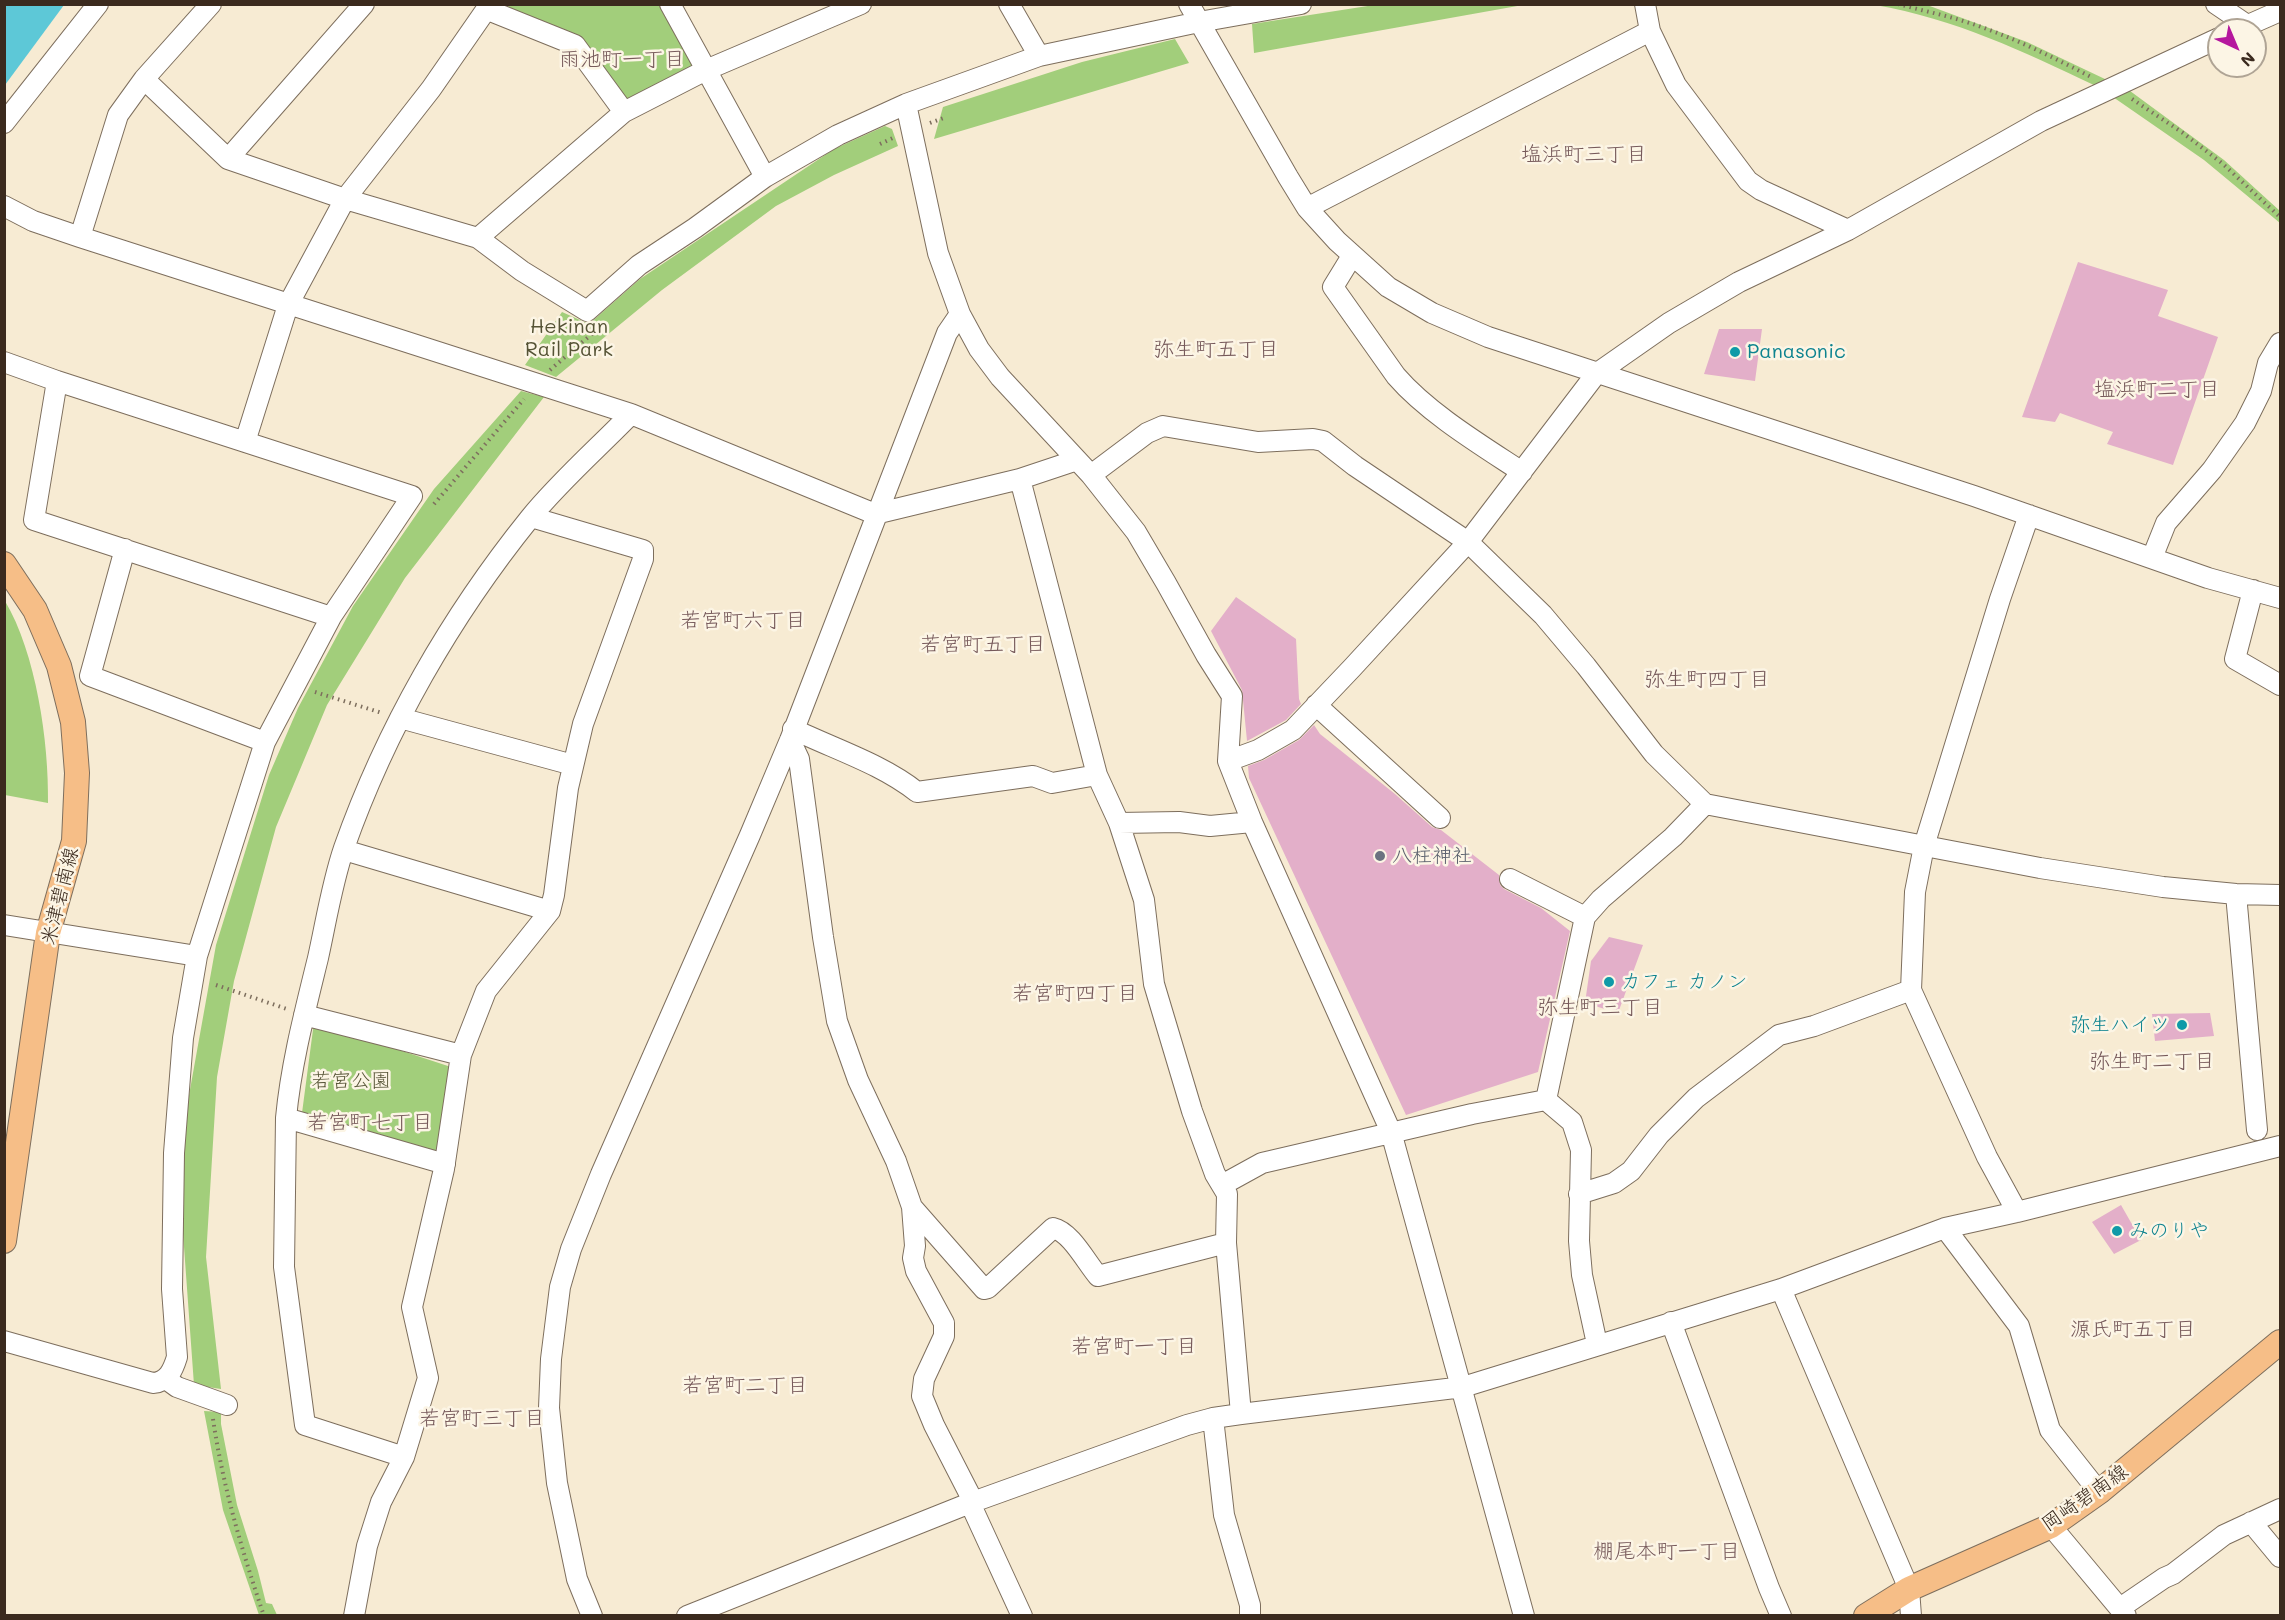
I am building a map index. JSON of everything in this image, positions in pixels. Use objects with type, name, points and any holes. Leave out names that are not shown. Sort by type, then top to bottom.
[{"type":"main road","name":"米津碧南線","points":[[4,564],[35,610],[59,666],[73,722],[77,773],[74,841],[48,933],[4,1241]]},
{"type":"main road","name":"岡崎碧南線","points":[[1866,1616],[1909,1589],[2051,1526],[2099,1492],[2280,1342]]},
{"type":"street","points":[[4,123],[98,4]]},
{"type":"street","points":[[80,237],[118,115],[144,79],[211,4]]},
{"type":"street","points":[[228,159],[364,4]]},
{"type":"street","points":[[670,4],[765,177]]},
{"type":"street","points":[[478,238],[624,112],[706,70],[861,4]]},
{"type":"street","points":[[1009,4],[1039,56]]},
{"type":"street","points":[[1189,4],[1307,208],[1352,256],[1388,288],[1432,312],[1488,337],[1596,374],[2029,515],[2208,578],[2280,598]]},
{"type":"street","points":[[144,79],[228,159],[345,200],[478,238],[522,271],[587,311],[639,266],[765,177],[838,135],[906,104],[1039,56],[1199,22],[1301,4]]},
{"type":"street","points":[[1645,4],[1650,31],[1676,85],[1748,181],[1761,190],[1848,230]]},
{"type":"street","points":[[2216,4],[2231,18]]},
{"type":"street","points":[[245,442],[288,305],[345,200],[431,89],[489,7],[575,45],[624,112]]},
{"type":"street","points":[[2264,18],[2280,11]]},
{"type":"street","points":[[1307,208],[1650,31]]},
{"type":"street","points":[[1228,761],[1258,750],[1293,730],[1468,542],[1596,374],[1669,323],[1739,282],[1848,230],[2041,121],[2207,44]]},
{"type":"street","points":[[906,104],[938,253],[960,314],[979,349],[1000,377],[1091,475],[1136,532],[1232,696],[1228,761],[1252,822],[1391,1132],[1524,1616]]},
{"type":"street","points":[[4,206],[33,221],[80,237],[632,414],[875,514],[1020,479],[1077,460]]},
{"type":"street","points":[[1352,256],[1333,287],[1396,376],[1406,387],[1464,433],[1522,472]]},
{"type":"street","points":[[592,1616],[577,1579],[556,1483],[549,1408],[551,1359],[560,1287],[571,1248],[792,735],[946,333],[960,314]]},
{"type":"street","points":[[2152,558],[2166,522],[2212,470],[2246,423],[2261,391],[2268,363],[2280,343]]},
{"type":"street","points":[[4,362],[412,496],[331,617],[265,742],[197,956],[183,1038],[174,1153],[172,1289],[177,1357],[166,1379],[153,1383],[4,1341]]},
{"type":"street","points":[[57,381],[34,520],[331,617]]},
{"type":"street","points":[[404,1457],[305,1425],[284,1268],[286,1118],[288,1096],[304,1015],[344,850],[368,784],[420,679],[484,579],[531,517],[632,414]]},
{"type":"street","points":[[1091,475],[1147,433],[1163,426],[1258,442],[1313,439],[1323,441],[1355,466],[1468,542],[1543,615],[1654,754],[1705,804],[2051,870],[2163,887],[2236,894],[2280,895]]},
{"type":"street","points":[[1020,479],[1097,775],[1119,823],[1144,900],[1154,984],[1192,1111],[1215,1174],[1227,1194],[1226,1243],[1241,1414]]},
{"type":"street","points":[[2018,1212],[1987,1157],[1911,990],[1915,892],[1924,846],[2000,599],[2029,515]]},
{"type":"street","points":[[354,1616],[367,1546],[381,1502],[404,1457],[428,1378],[412,1307],[444,1164],[461,1055],[486,991],[550,911],[568,788],[583,724],[643,559],[643,550],[531,517]]},
{"type":"street","points":[[125,549],[90,676],[265,742]]},
{"type":"street","points":[[2253,590],[2235,659],[2280,685]]},
{"type":"street","points":[[1316,705],[1440,818]]},
{"type":"street","points":[[400,718],[573,765]]},
{"type":"street","points":[[792,735],[887,770],[917,792],[1033,776],[1052,783],[1097,775]]},
{"type":"street","points":[[792,735],[799,759],[837,1021],[858,1080],[896,1161],[912,1207],[915,1246],[913,1257],[916,1271],[944,1323],[944,1336],[924,1378],[922,1396],[1022,1616]]},
{"type":"street","points":[[1546,1100],[1585,917],[1601,899],[1673,837],[1705,804]]},
{"type":"street","points":[[1119,823],[1179,822],[1209,826],[1252,822]]},
{"type":"street","points":[[344,850],[550,911]]},
{"type":"street","points":[[1510,879],[1585,917]]},
{"type":"street","points":[[2236,894],[2258,1130]]},
{"type":"street","points":[[4,925],[197,956]]},
{"type":"street","points":[[1579,1194],[1614,1183],[1631,1171],[1659,1135],[1696,1098],[1779,1035],[1814,1026],[1911,990]]},
{"type":"street","points":[[304,1015],[461,1055]]},
{"type":"street","points":[[1222,1185],[1262,1163],[1472,1114],[1546,1100]]},
{"type":"street","points":[[1546,1100],[1572,1122],[1576,1128],[1581,1150],[1579,1241],[1582,1275],[1597,1344]]},
{"type":"street","points":[[286,1118],[444,1164]]},
{"type":"street","points":[[687,1616],[972,1502],[1213,1418],[1462,1387],[1781,1289],[1945,1228],[2018,1212],[2280,1146]]},
{"type":"street","points":[[912,1207],[984,1289],[988,1288],[1053,1227],[1070,1240],[1098,1276],[1226,1243]]},
{"type":"street","points":[[1945,1228],[2019,1326],[2050,1430],[2099,1492]]},
{"type":"street","points":[[1781,1289],[1909,1589],[1911,1616]]},
{"type":"street","points":[[1671,1322],[1781,1616]]},
{"type":"street","points":[[166,1379],[220,1411]]},
{"type":"street","points":[[1213,1418],[1224,1515],[1250,1605],[1250,1616]]},
{"type":"street","points":[[2051,1526],[2123,1612],[2164,1578],[2173,1574],[2224,1535],[2280,1509]]},
{"type":"street","points":[[2251,1522],[2280,1557]]},
{"type":"path","points":[[1898,4],[1955,18],[2052,57],[2096,79]]},
{"type":"path","points":[[2127,96],[2183,133],[2223,164],[2280,217]]},
{"type":"path","points":[[920,126],[946,117]]},
{"type":"path","points":[[880,144],[899,136]]},
{"type":"path","points":[[543,376],[593,333]]},
{"type":"path","points":[[434,504],[520,403]]},
{"type":"path","points":[[315,693],[400,718]]},
{"type":"path","points":[[216,985],[304,1015]]},
{"type":"path","points":[[220,1411],[219,1461],[233,1518],[264,1616]]},
{"type":"green space","points":[[509,4],[664,5],[699,67],[627,104],[583,42],[507,11]]},
{"type":"green space","points":[[1374,5],[1523,5],[1254,53],[1252,24]]},
{"type":"green space","points":[[1875,5],[1927,5],[2027,42],[2107,80],[2096,86],[2015,49],[1961,28],[1905,11]]},
{"type":"green space","points":[[1175,39],[1189,63],[934,139],[943,107],[1082,62]]},
{"type":"green space","points":[[2126,88],[2224,160],[2280,211],[2280,223],[2204,160],[2113,97]]},
{"type":"green space","name":"Hekinan Rail Park","points":[[885,126],[892,129],[898,146],[834,175],[776,206],[662,290],[556,377],[525,365],[562,312],[589,324],[640,279],[834,149]]},
{"type":"green space","name":"Hekinan Rail Park","points":[[521,391],[544,397],[405,578],[327,705],[276,827],[234,981],[217,1077],[206,1257],[221,1389],[194,1385],[183,1233],[184,1123],[216,945],[269,775],[298,708],[353,606],[434,489]]},
{"type":"green space","points":[[5,601],[25,646],[38,699],[46,753],[48,803],[5,795]]},
{"type":"green space","name":"若宮公園","points":[[314,1022],[451,1067],[441,1153],[302,1113]]},
{"type":"green space","points":[[204,1411],[221,1412],[221,1424],[237,1505],[266,1603],[272,1604],[277,1615],[259,1615],[223,1510]]},
{"type":"water","points":[[4,5],[64,5],[5,85]]},
{"type":"building","points":[[2078,262],[2168,290],[2158,316],[2218,337],[2173,465],[2107,444],[2113,432],[2060,413],[2055,422],[2022,417]]},
{"type":"building","name":"Panasonic","points":[[1719,329],[1762,329],[1755,381],[1704,374]]},
{"type":"building","points":[[1236,597],[1296,639],[1301,704],[1286,720],[1247,741],[1242,690],[1211,631]]},
{"type":"building","name":"八柱神社","points":[[1314,725],[1320,734],[1432,827],[1441,830],[1499,875],[1500,885],[1504,889],[1541,908],[1570,931],[1538,1072],[1406,1115],[1249,778],[1248,766],[1264,760],[1299,740]]},
{"type":"building","name":"カフェ カノン","points":[[1609,937],[1643,945],[1618,1013],[1585,1003],[1591,961]]},
{"type":"building","name":"弥生ハイツ","points":[[2210,1013],[2214,1036],[2155,1041],[2152,1014]]},
{"type":"building","name":"みのりや","points":[[2121,1205],[2141,1240],[2114,1254],[2092,1222]]},
{"type":"place","name":"Panasonic","points":[[1735,352]]},
{"type":"place","name":"八柱神社","points":[[1380,856]]},
{"type":"place","name":"カフェ カノン","points":[[1609,982]]},
{"type":"place","name":"弥生ハイツ","points":[[2182,1025]]},
{"type":"place","name":"みのりや","points":[[2117,1231]]},
{"type":"district","name":"雨池町一丁目","points":[[622,60]]},
{"type":"district","name":"塩浜町三丁目","points":[[1584,155]]},
{"type":"district","name":"弥生町五丁目","points":[[1216,350]]},
{"type":"district","name":"塩浜町二丁目","points":[[2157,390]]},
{"type":"district","name":"若宮町六丁目","points":[[743,621]]},
{"type":"district","name":"若宮町五丁目","points":[[983,645]]},
{"type":"district","name":"弥生町四丁目","points":[[1707,680]]},
{"type":"district","name":"若宮町四丁目","points":[[1075,994]]},
{"type":"district","name":"弥生町三丁目","points":[[1600,1008]]},
{"type":"district","name":"弥生町二丁目","points":[[2152,1062]]},
{"type":"district","name":"若宮町七丁目","points":[[370,1123]]},
{"type":"district","name":"源氏町五丁目","points":[[2133,1330]]},
{"type":"district","name":"若宮町一丁目","points":[[1134,1347]]},
{"type":"district","name":"若宮町二丁目","points":[[745,1386]]},
{"type":"district","name":"若宮町三丁目","points":[[482,1419]]},
{"type":"district","name":"棚尾本町一丁目","points":[[1667,1552]]}]
